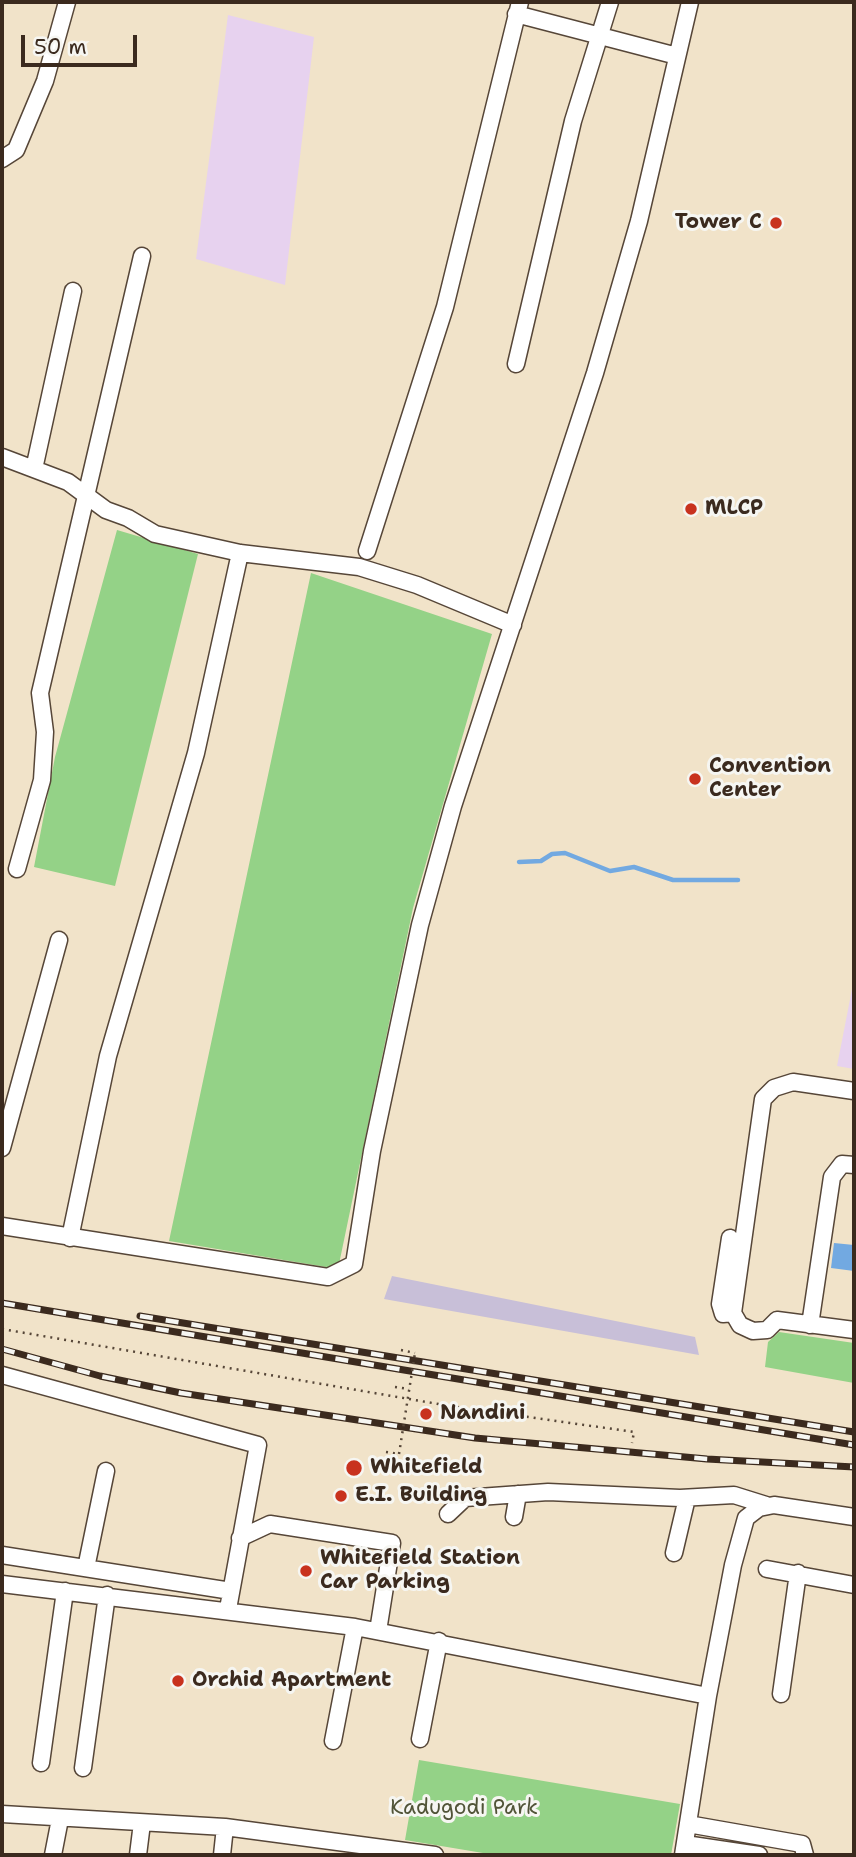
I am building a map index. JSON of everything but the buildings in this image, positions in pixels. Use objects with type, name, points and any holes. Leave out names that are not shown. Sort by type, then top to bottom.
[{"type":"street","points":[[2,159],[16,150],[45,81],[66,2]]},
{"type":"street","points":[[516,364],[573,121],[610,2]]},
{"type":"street","points":[[2,1226],[328,1277],[354,1264],[372,1151],[420,925],[453,806],[595,373],[639,221],[690,2]]},
{"type":"street","points":[[367,551],[445,307],[518,8],[600,37],[677,56]]},
{"type":"street","points":[[17,869],[42,780],[45,732],[40,693],[142,256]]},
{"type":"street","points":[[34,470],[73,291]]},
{"type":"street","points":[[2,457],[68,482],[106,510],[128,518],[155,534],[240,553],[359,567],[417,585],[513,625]]},
{"type":"street","points":[[70,1238],[107,1056],[196,753],[240,553]]},
{"type":"street","points":[[2,1148],[59,940]]},
{"type":"street","points":[[854,1091],[793,1082],[774,1088],[763,1099],[733,1313],[740,1325],[752,1331],[766,1330],[777,1320],[854,1330]]},
{"type":"street","points":[[810,1325],[832,1177],[837,1167],[854,1165]]},
{"type":"street","points":[[730,1238],[720,1304],[723,1314],[733,1313]]},
{"type":"street","points":[[2,1375],[258,1445],[228,1609]]},
{"type":"street","points":[[86,1568],[106,1471]]},
{"type":"street","points":[[448,1514],[465,1498],[548,1492],[687,1498],[734,1495],[766,1505],[854,1517]]},
{"type":"street","points":[[514,1517],[518,1494]]},
{"type":"street","points":[[674,1553],[687,1498]]},
{"type":"street","points":[[759,1855],[684,1850],[708,1696],[742,1526],[752,1512],[766,1505]]},
{"type":"street","points":[[240,1538],[270,1524],[392,1543],[378,1631]]},
{"type":"street","points":[[2,1555],[231,1591]]},
{"type":"street","points":[[766,1569],[854,1585]]},
{"type":"street","points":[[780,1694],[798,1573]]},
{"type":"street","points":[[2,1584],[228,1609],[355,1627],[439,1641],[708,1696]]},
{"type":"street","points":[[41,1763],[65,1591]]},
{"type":"street","points":[[83,1768],[107,1595]]},
{"type":"street","points":[[333,1741],[355,1627]]},
{"type":"street","points":[[421,1739],[439,1641]]},
{"type":"street","points":[[2,1814],[225,1827],[328,1838],[435,1855]]},
{"type":"street","points":[[53,1855],[60,1819]]},
{"type":"street","points":[[138,1855],[142,1823]]},
{"type":"street","points":[[688,1825],[802,1844],[806,1855]]},
{"type":"street","points":[[222,1855],[225,1827]]},
{"type":"street","points":[[326,1855],[328,1838]]},
{"type":"path","points":[[2,1329],[444,1405],[634,1432],[632,1443]]},
{"type":"path","points":[[386,1452],[399,1454],[415,1353],[401,1350]]},
{"type":"path","points":[[394,1387],[409,1389]]},
{"type":"shaded area","points":[[228,15],[314,37],[285,285],[196,259]]},
{"type":"shaded area","points":[[854,979],[854,1069],[837,1066]]},
{"type":"shaded area","points":[[392,1276],[695,1337],[699,1355],[384,1299]]},
{"type":"green space","points":[[117,530],[198,554],[115,886],[34,867],[55,757]]},
{"type":"green space","points":[[311,573],[492,634],[413,908],[338,1269],[169,1241]]},
{"type":"green space","points":[[779,1332],[854,1343],[854,1383],[765,1367],[768,1342]]},
{"type":"green space","name":"Kadugodi Park","points":[[419,1760],[680,1804],[671,1855],[495,1855],[405,1840]]},
{"type":"water","points":[[834,1243],[854,1245],[854,1271],[831,1268]]},
{"type":"waterway","points":[[519,862],[541,861],[552,854],[565,853],[610,871],[634,867],[673,880],[738,880]]},
{"type":"railway","points":[[2,1303],[854,1445]]},
{"type":"railway","points":[[140,1316],[854,1432]]},
{"type":"railway","points":[[2,1349],[100,1376],[181,1393],[475,1438],[707,1459],[854,1467]]},
{"type":"place","name":"Tower C","points":[[776,223]]},
{"type":"place","name":"MLCP","points":[[691,509]]},
{"type":"place","name":"Convention Center","points":[[695,779]]},
{"type":"place","name":"Nandini","points":[[426,1414]]},
{"type":"place","name":"Whitefield","points":[[354,1468]]},
{"type":"place","name":"E.I. Building","points":[[341,1496]]},
{"type":"place","name":"Whitefield Station Car Parking","points":[[306,1571]]},
{"type":"place","name":"Orchid Apartment","points":[[178,1681]]}]
